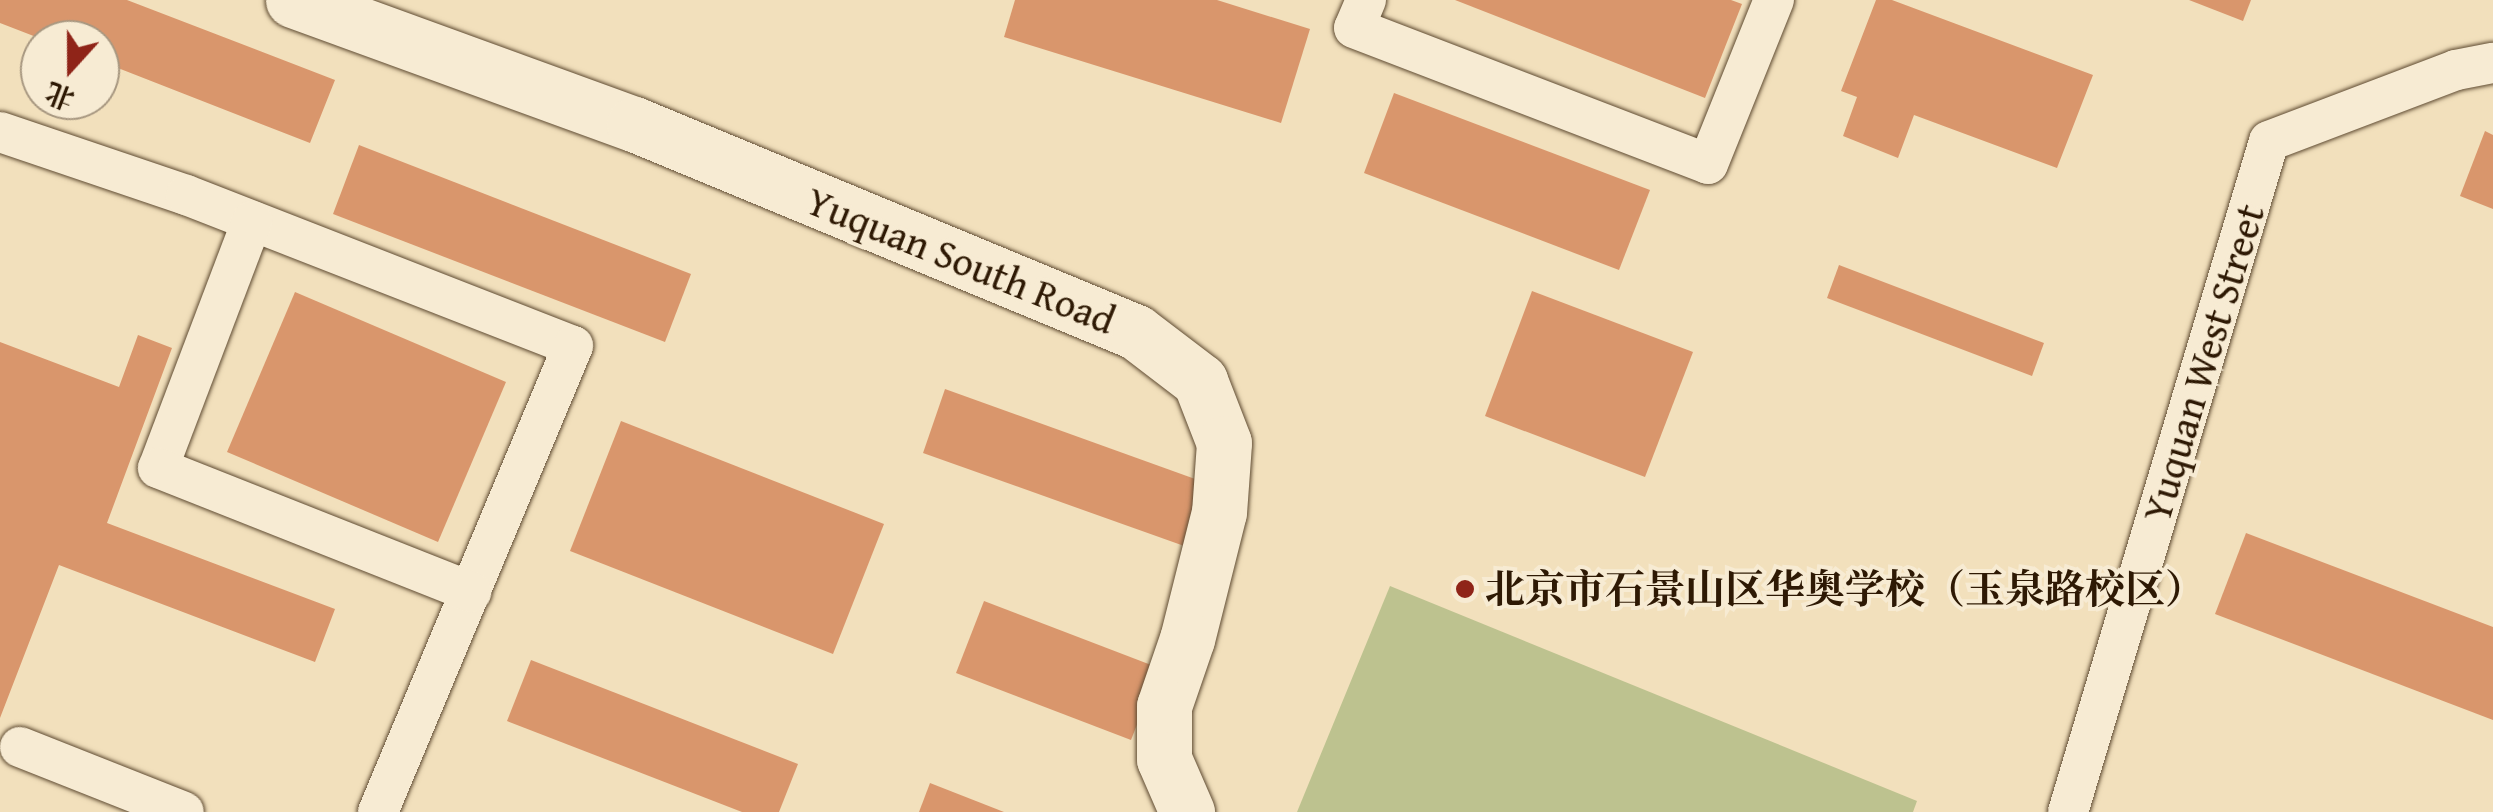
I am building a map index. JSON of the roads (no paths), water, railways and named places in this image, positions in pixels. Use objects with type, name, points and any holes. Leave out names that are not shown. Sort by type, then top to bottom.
[{"type":"street","name":"Yuquan South Road","points":[[293,0],[634,124],[1136,332],[1200,381],[1224,443],[1219,512],[1187,639],[1164,706],[1164,759],[1187,812]]},
{"type":"street","points":[[1366,0],[1354,28],[1708,164],[1774,0]]},
{"type":"street","name":"Yuquan West Street","points":[[2068,812],[2269,141],[2456,70],[2493,63]]},
{"type":"street","points":[[0,132],[252,221],[573,346],[378,812]]},
{"type":"street","points":[[252,221],[158,468],[470,592]]},
{"type":"street","points":[[20,746],[184,812]]},
{"type":"place","name":"北京市石景山区华奥学校（玉泉路校区）","points":[[1465,589]]}]
